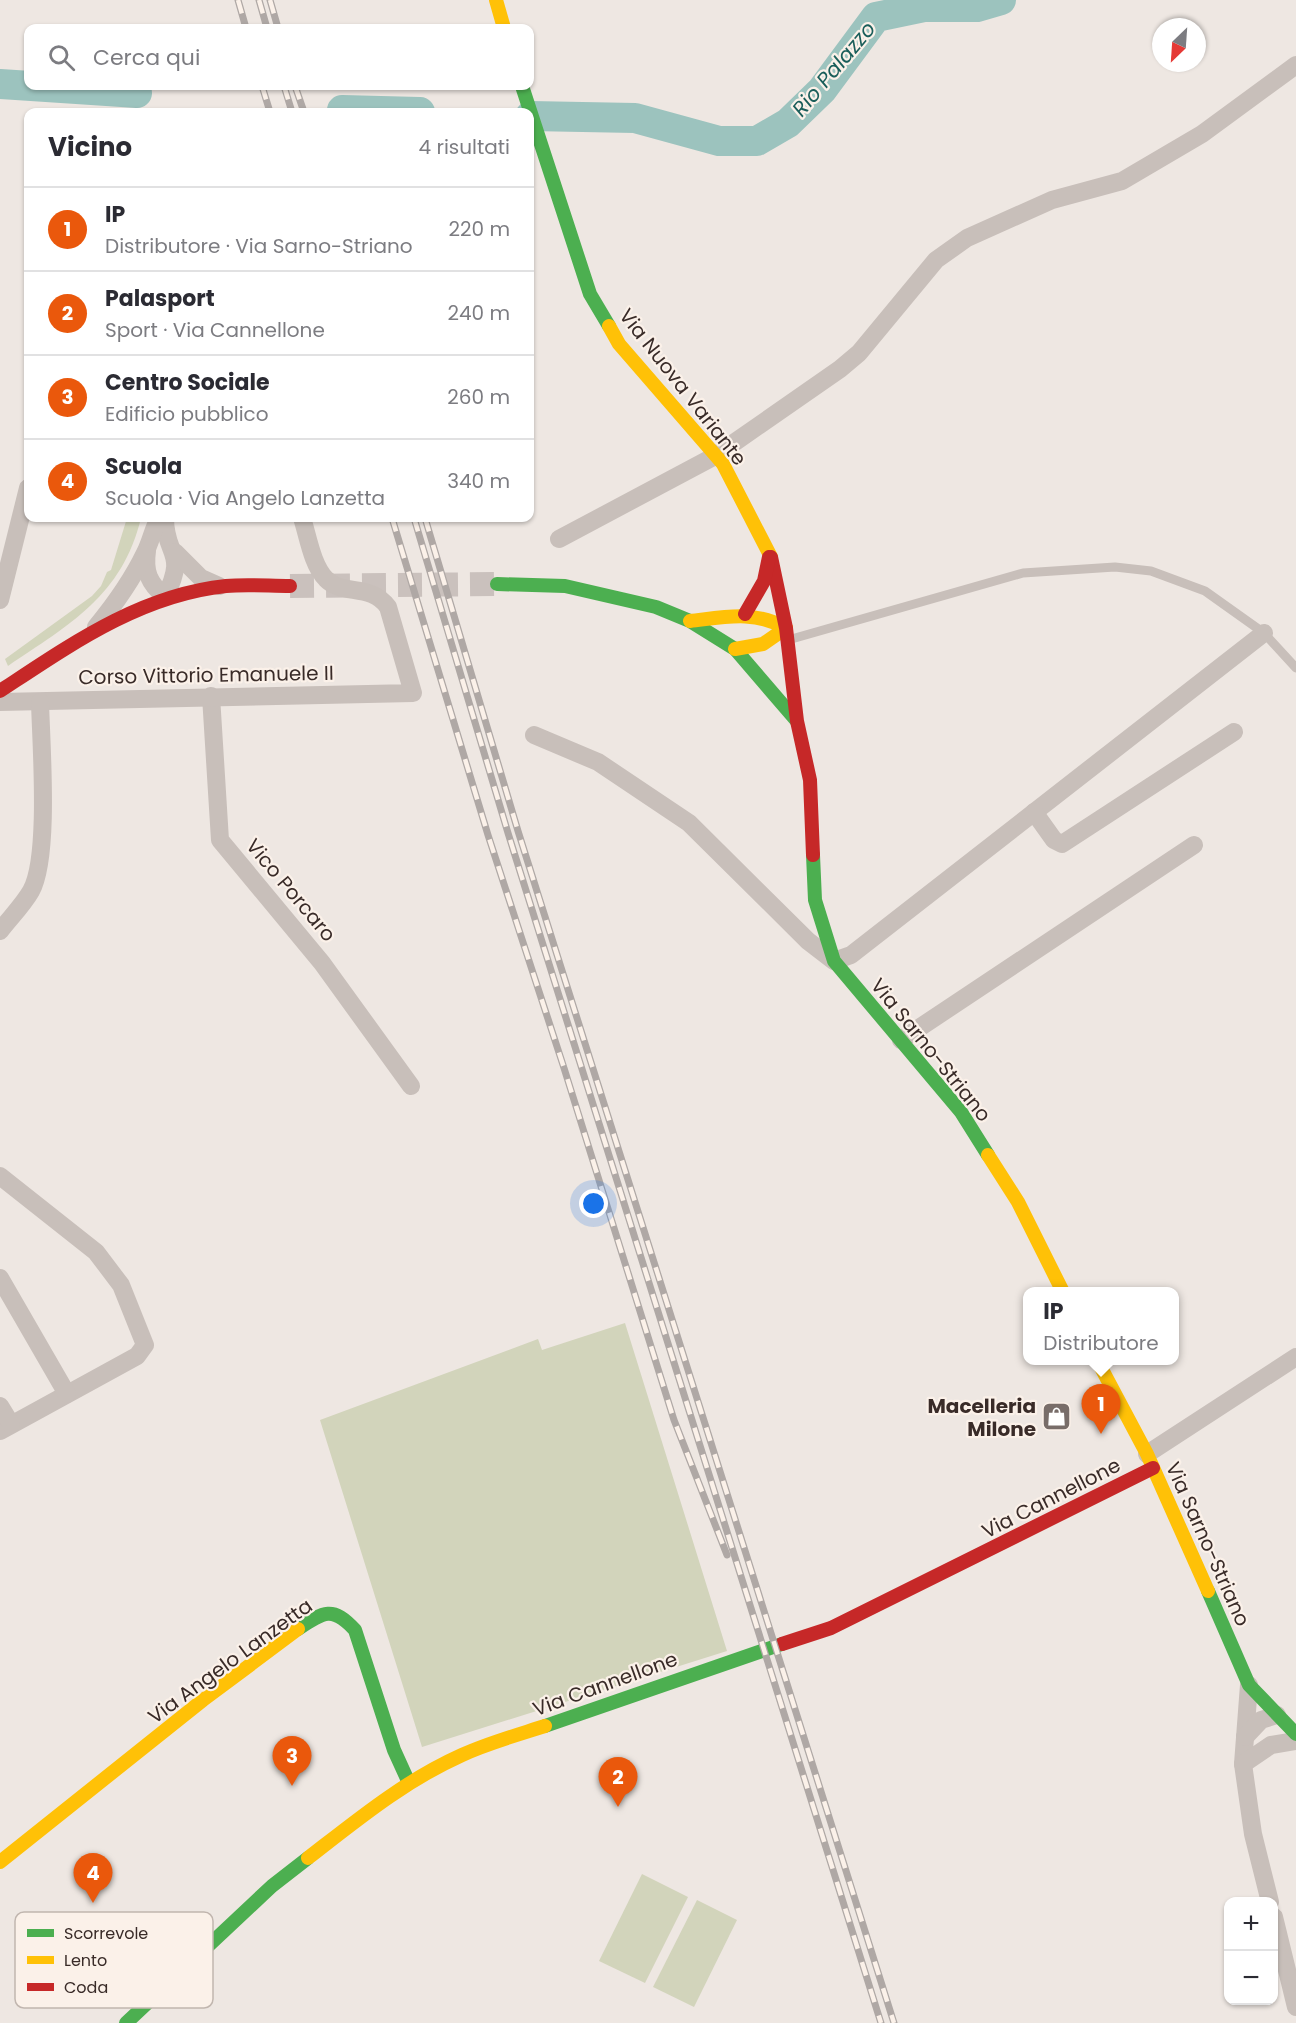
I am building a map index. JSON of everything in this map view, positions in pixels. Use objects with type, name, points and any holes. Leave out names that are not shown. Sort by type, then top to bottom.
[{"type":"main road","points":[[496,0],[503,24]]},
{"type":"main road","name":"Via Nuova Variante","points":[[523,90],[529,108]]},
{"type":"main road","name":"Via Nuova Variante","points":[[534,124],[590,294],[620,344],[723,464],[770,552],[787,634],[797,721],[810,780],[815,900],[834,961]]},
{"type":"main road","points":[[745,614],[764,582],[770,552]]},
{"type":"main road","points":[[497,584],[566,586],[656,607],[690,621],[735,649],[797,721]]},
{"type":"main road","name":"Corso Vittorio Emanuele II","points":[[0,691],[117,616],[165,597],[219,586],[290,586]]},
{"type":"main road","points":[[690,621],[745,614],[770,617],[787,634],[760,647],[735,649]]},
{"type":"main road","name":"Via Sarno-Striano","points":[[834,961],[961,1112],[1018,1202],[1060,1287]]},
{"type":"main road","name":"Via Sarno-Striano","points":[[1100,1365],[1150,1461],[1249,1685],[1296,1734]]},
{"type":"main road","name":"Via Cannellone","points":[[213,1941],[272,1886],[382,1800],[462,1755],[703,1669],[831,1628],[995,1548],[1150,1461]]},
{"type":"main road","name":"Via Angelo Lanzetta","points":[[0,1862],[203,1700],[307,1623],[327,1612],[341,1615],[355,1630],[394,1750],[409,1783]]},
{"type":"main road","name":"Via Cannellone","points":[[126,2023],[142,2008]]},
{"type":"street","points":[[559,539],[715,456],[859,353],[936,260],[967,238],[1052,201],[1122,181],[1202,134],[1296,65]]},
{"type":"street","points":[[0,600],[24,504]]},
{"type":"street","points":[[92,631],[118,600],[147,551],[158,522]]},
{"type":"street","points":[[166,522],[168,536],[175,552],[201,578],[219,586]]},
{"type":"street","name":"Corso Vittorio Emanuele II","points":[[0,702],[413,693],[388,607],[384,601],[367,591],[327,581],[321,573],[303,522]]},
{"type":"street","points":[[147,551],[147,577],[154,588],[165,597],[175,578],[175,552]]},
{"type":"street","points":[[534,735],[598,762],[688,823],[808,941],[834,961],[851,955],[1264,633]]},
{"type":"street","points":[[0,931],[32,890],[37,874],[42,835],[41,702],[32,670]]},
{"type":"street","name":"Vico Porcaro","points":[[211,696],[220,840],[322,963],[411,1086]]},
{"type":"street","points":[[1034,812],[1054,840],[1062,844],[1234,732]]},
{"type":"street","points":[[901,1040],[1194,845]]},
{"type":"street","points":[[0,1176],[96,1252],[121,1284],[143,1335],[145,1346],[137,1356],[6,1428],[0,1406]]},
{"type":"street","points":[[0,1278],[67,1394]]},
{"type":"street","points":[[1150,1461],[1296,1357]]},
{"type":"street","points":[[1249,1685],[1243,1764],[1253,1834],[1269,1897]]},
{"type":"street","points":[[1245,1737],[1261,1720],[1277,1715]]},
{"type":"street","points":[[1261,1752],[1277,1715]]},
{"type":"street","points":[[1243,1764],[1271,1745],[1296,1741]]},
{"type":"street","points":[[1278,1933],[1296,2007]]},
{"type":"lane","points":[[787,634],[1023,573],[1115,567],[1151,571],[1205,591],[1264,633],[1296,668]]},
{"type":"green space","points":[[126,522],[140,522],[121,568],[91,606],[8,666],[5,659],[92,596],[101,586],[107,572],[111,570]]},
{"type":"green space","points":[[625,1323],[727,1651],[422,1747],[320,1420],[538,1339],[542,1350]]},
{"type":"green space","points":[[642,1874],[688,1897],[645,1983],[599,1961]]},
{"type":"green space","points":[[697,1900],[737,1920],[694,2007],[653,1987]]},
{"type":"waterway","name":"Rio Palazzo","points":[[534,116],[635,118],[719,141],[757,141],[788,123],[822,90],[876,17],[924,7],[977,7],[1001,0]]},
{"type":"waterway","name":"Rio Palazzo","points":[[0,84],[24,86]]},
{"type":"waterway","name":"Rio Palazzo","points":[[91,90],[137,93]]},
{"type":"tunnel","points":[[290,586],[497,584]]},
{"type":"railway","points":[[238,0],[245,24]]},
{"type":"railway","points":[[259,0],[266,24]]},
{"type":"railway","points":[[270,0],[277,24]]},
{"type":"railway","points":[[263,90],[269,108]]},
{"type":"railway","points":[[285,90],[291,108]]},
{"type":"railway","points":[[296,90],[303,108]]},
{"type":"railway","points":[[393,522],[488,835],[564,1068],[674,1420],[727,1555]]},
{"type":"railway","points":[[415,522],[508,833],[881,2023]]},
{"type":"railway","points":[[426,522],[518,831],[894,2023]]},
{"type":"traffic: fast","points":[[523,90],[529,108]]},
{"type":"traffic: fast","points":[[534,123],[590,294],[609,326]]},
{"type":"traffic: fast","points":[[497,584],[565,586],[656,607],[690,621],[735,649],[796,720]]},
{"type":"traffic: fast","points":[[813,855],[815,900],[834,961],[961,1112],[988,1155]]},
{"type":"traffic: fast","points":[[1208,1591],[1249,1685],[1296,1734]]},
{"type":"traffic: fast","points":[[298,1629],[322,1615],[334,1614],[355,1630],[394,1750],[409,1783]]},
{"type":"traffic: fast","points":[[545,1726],[782,1644]]},
{"type":"traffic: fast","points":[[213,1941],[272,1886],[308,1858]]},
{"type":"traffic: fast","points":[[126,2023],[142,2008]]},
{"type":"traffic: slow","points":[[496,0],[503,24]]},
{"type":"traffic: slow","points":[[609,326],[619,344],[723,464],[771,557]]},
{"type":"traffic: slow","points":[[690,621],[739,616],[774,622],[786,628]]},
{"type":"traffic: slow","points":[[735,649],[763,644],[786,628]]},
{"type":"traffic: slow","points":[[988,1155],[1018,1202],[1060,1287]]},
{"type":"traffic: slow","points":[[1100,1365],[1147,1454],[1208,1591]]},
{"type":"traffic: slow","points":[[0,1862],[203,1700],[298,1629]]},
{"type":"traffic: slow","points":[[308,1858],[382,1802],[441,1765],[503,1739],[545,1726]]},
{"type":"traffic: jam","points":[[745,614],[764,581],[769,557]]},
{"type":"traffic: jam","points":[[771,557],[786,628],[797,721],[810,780],[813,855]]},
{"type":"traffic: jam","points":[[0,691],[53,656],[107,625],[164,600],[194,591],[226,586],[290,586]]},
{"type":"traffic: jam","points":[[782,1644],[831,1628],[1153,1468]]},
{"type":"place","name":"Macelleria Milone","points":[[1057,1417]]},
{"type":"place","name":"IP","points":[[1101,1434]]},
{"type":"place","name":"Centro Sociale","points":[[292,1786]]},
{"type":"place","name":"Palasport","points":[[618,1807]]},
{"type":"place","name":"Scuola","points":[[93,1903]]}]
